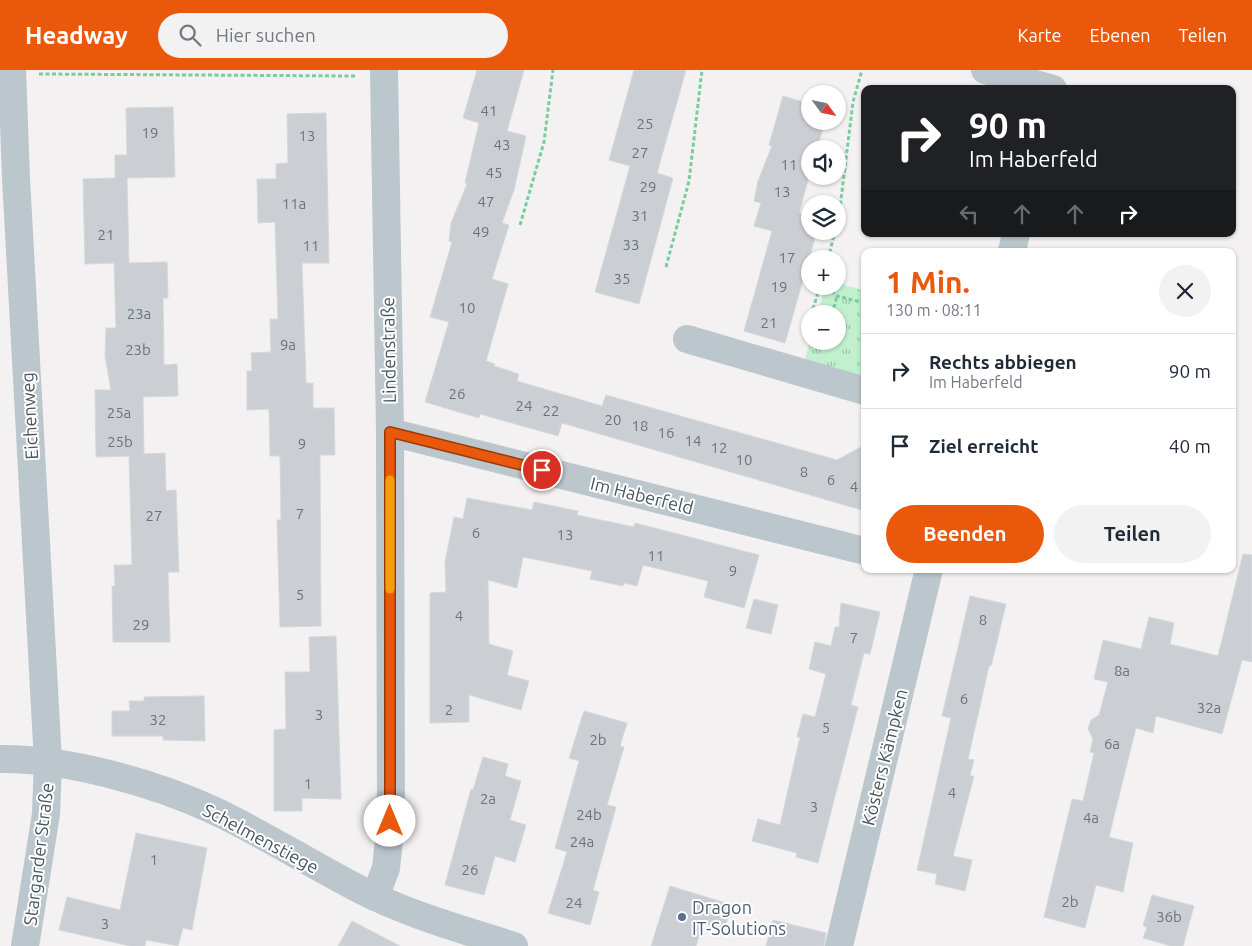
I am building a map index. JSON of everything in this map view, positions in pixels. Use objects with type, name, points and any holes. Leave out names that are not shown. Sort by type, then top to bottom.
[{"type":"street","points":[[985,70],[1039,85]]},
{"type":"street","points":[[1055,85],[1059,70]]},
{"type":"street","name":"Eichenweg","points":[[12,72],[8,177],[48,762]]},
{"type":"street","name":"Lindenstraße","points":[[375,897],[386,868],[390,821],[390,432],[384,73]]},
{"type":"street","points":[[687,340],[861,390]]},
{"type":"street","name":"Im Haberfeld","points":[[390,432],[861,550]]},
{"type":"street","name":"Kösters Kämpken","points":[[839,946],[928,573]]},
{"type":"street","name":"Schelmenstiege","points":[[0,759],[48,762],[114,776],[163,791],[215,811],[375,897],[419,917],[514,946]]},
{"type":"street","name":"Stargarder Straße","points":[[25,946],[46,814],[48,762]]},
{"type":"path","points":[[520,225],[544,142],[553,70]]},
{"type":"path","points":[[666,268],[689,181],[702,70]]},
{"type":"path","points":[[842,195],[853,102],[862,70]]},
{"type":"path","points":[[12,72],[384,73]]},
{"type":"path","points":[[835,305],[838,296],[861,302]]},
{"type":"green space","points":[[846,285],[861,290],[861,383],[803,367],[808,350],[846,350],[846,305],[820,305],[823,295],[846,295]]},
{"type":"building","points":[[477,70],[524,70],[507,131],[526,136],[514,190],[502,223],[509,225],[492,279],[508,284],[486,361],[495,364],[494,366],[519,374],[517,381],[602,406],[606,395],[837,460],[861,447],[861,510],[562,423],[558,436],[480,414],[479,418],[425,402],[449,322],[430,317],[452,242],[449,241],[451,223],[467,184],[465,183],[479,123],[463,118]]},
{"type":"building","points":[[634,70],[686,70],[657,173],[673,178],[639,304],[595,292],[630,166],[609,160]]},
{"type":"building","points":[[783,96],[801,101],[801,130],[822,130],[820,140],[801,140],[801,185],[807,185],[804,195],[801,195],[799,213],[801,214],[801,240],[814,240],[812,250],[801,250],[801,287],[785,343],[744,331],[772,231],[754,226],[761,203],[754,201],[758,181],[772,146],[769,145]]},
{"type":"building","points":[[173,107],[175,177],[127,178],[129,263],[167,262],[168,298],[163,298],[164,365],[177,364],[178,396],[143,397],[144,454],[165,453],[166,491],[176,490],[179,572],[168,572],[170,642],[113,642],[112,586],[115,586],[114,565],[132,565],[129,456],[96,457],[95,390],[111,390],[105,356],[106,328],[116,328],[114,263],[85,264],[83,179],[115,178],[115,155],[127,155],[126,108]]},
{"type":"building","points":[[326,113],[329,263],[302,263],[306,383],[313,383],[313,408],[334,408],[335,455],[320,455],[321,626],[280,627],[277,520],[281,520],[280,456],[270,456],[269,409],[247,410],[247,371],[252,371],[251,353],[271,352],[270,319],[278,319],[275,222],[258,223],[257,179],[276,179],[276,164],[288,163],[287,114]]},
{"type":"building","points":[[467,498],[532,510],[534,502],[578,511],[577,515],[634,527],[635,523],[759,555],[744,608],[704,597],[708,581],[643,565],[637,586],[624,583],[623,586],[590,579],[592,571],[523,557],[517,588],[488,580],[489,644],[513,651],[507,675],[529,681],[521,710],[469,695],[469,722],[430,723],[430,593],[446,592],[445,562],[454,517],[463,519]]},
{"type":"building","points":[[1243,554],[1252,555],[1252,662],[1242,660],[1222,734],[1156,716],[1153,733],[1136,728],[1109,837],[1133,843],[1123,892],[1096,885],[1085,928],[1044,917],[1072,799],[1083,801],[1094,753],[1090,752],[1093,739],[1088,729],[1091,720],[1099,715],[1108,682],[1094,679],[1103,640],[1141,649],[1149,617],[1174,623],[1170,644],[1218,656]]},
{"type":"building","points":[[970,596],[1006,604],[991,666],[989,666],[968,759],[974,760],[970,776],[974,776],[953,856],[972,860],[965,891],[935,884],[937,874],[917,870],[951,718],[942,716]]},
{"type":"building","points":[[754,599],[778,605],[771,634],[746,628]]},
{"type":"building","points":[[841,603],[880,612],[870,654],[864,653],[851,705],[858,707],[818,863],[796,857],[797,853],[752,841],[758,819],[780,825],[800,737],[797,737],[803,714],[815,717],[826,674],[809,669],[815,642],[831,646],[835,627],[839,627]]},
{"type":"building","points":[[336,636],[341,799],[302,798],[302,811],[274,811],[274,730],[286,729],[285,672],[310,672],[309,637]]},
{"type":"building","points":[[204,696],[205,741],[163,740],[163,736],[112,736],[112,711],[130,711],[129,701],[144,701],[144,697]]},
{"type":"building","points":[[584,711],[627,723],[620,746],[624,747],[607,805],[616,807],[593,890],[599,892],[590,925],[548,913],[567,852],[555,848],[579,761],[569,758]]},
{"type":"building","points":[[483,757],[508,764],[505,776],[521,781],[510,820],[526,825],[515,862],[495,856],[484,895],[445,885],[471,789],[473,790]]},
{"type":"building","points":[[136,833],[207,848],[192,930],[183,928],[178,946],[146,940],[145,946],[130,946],[59,930],[67,897],[120,910]]},
{"type":"building","name":"Dragon IT-Solutions","points":[[670,886],[732,905],[724,930],[703,923],[696,946],[651,946]]},
{"type":"building","points":[[1152,895],[1194,906],[1183,946],[1171,946],[1143,938],[1147,927],[1143,926]]},
{"type":"building","points":[[773,920],[826,933],[824,946],[766,946]]},
{"type":"building","points":[[352,921],[400,946],[338,946]]},
{"type":"slow traffic","points":[[390,480],[390,589]]},
{"type":"place","name":"Dragon IT-Solutions","points":[[682,917]]},
{"type":"route","points":[[390,821],[390,432],[542,470]]}]
